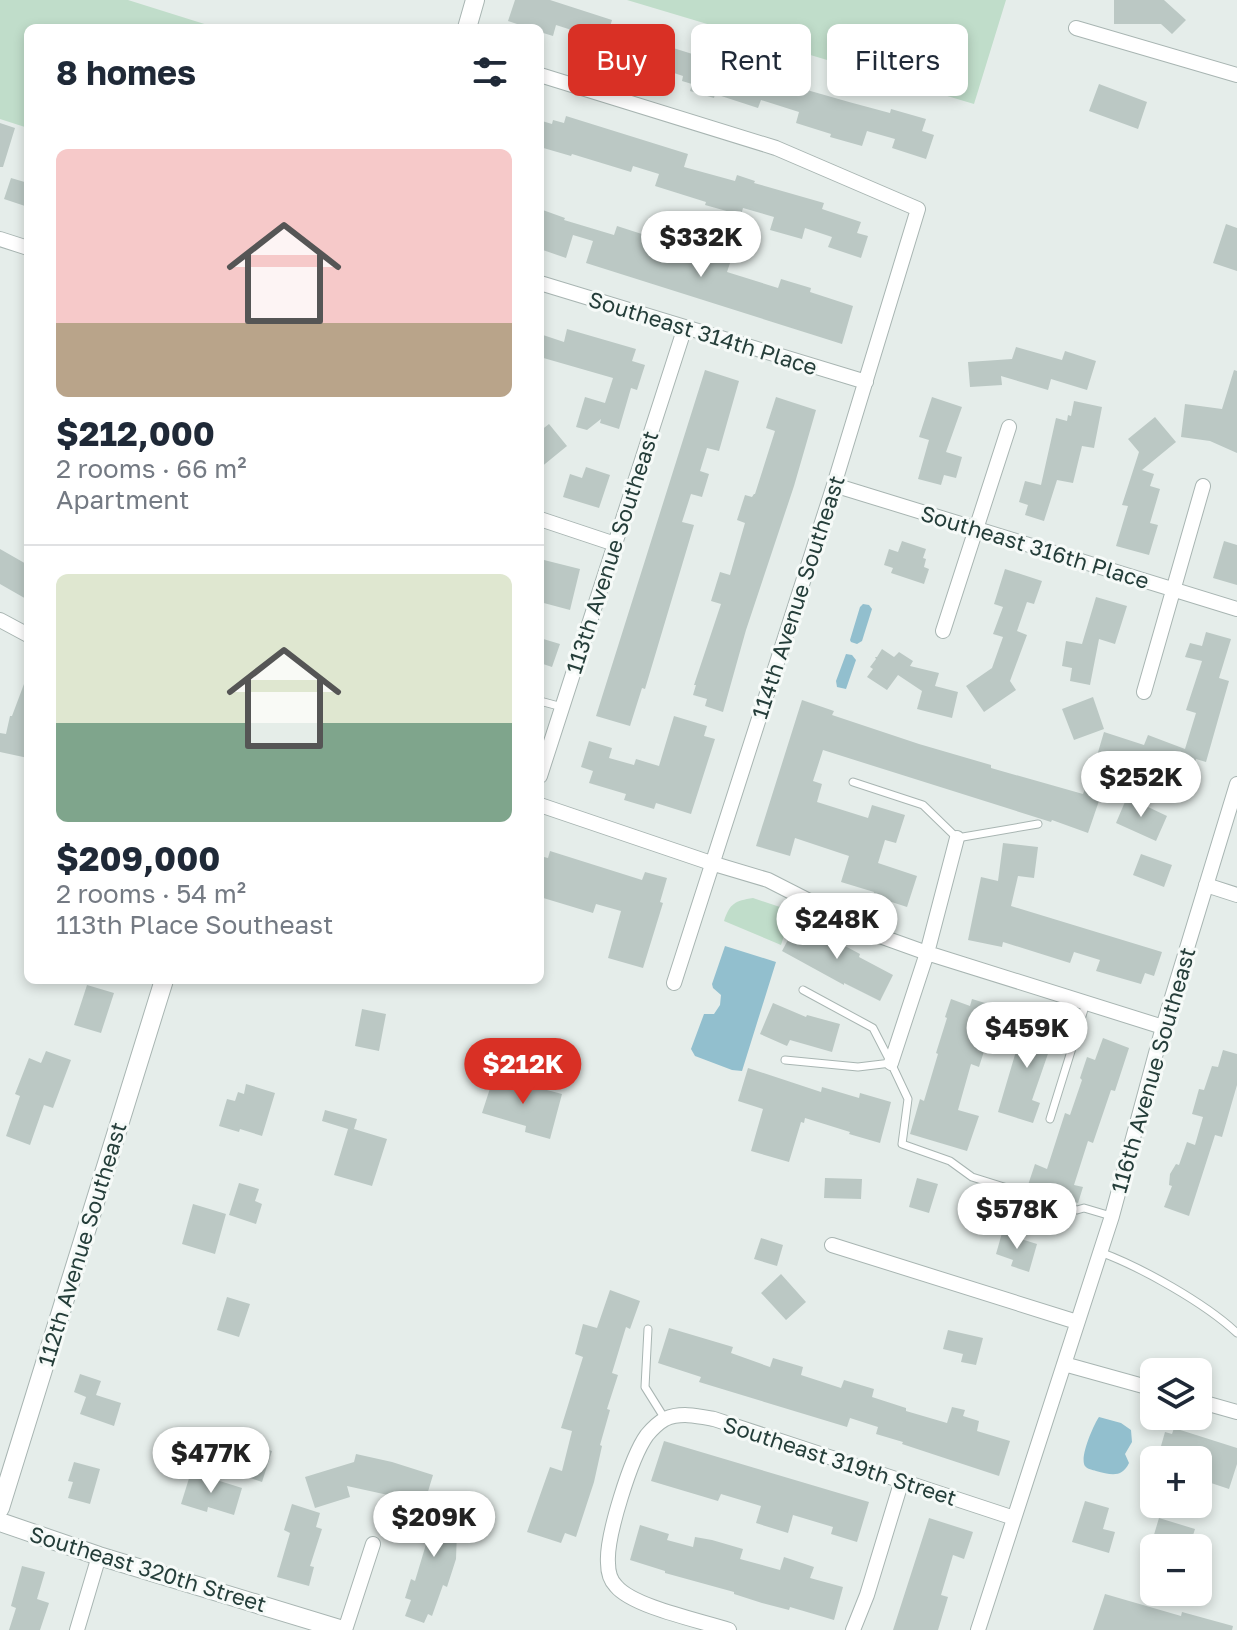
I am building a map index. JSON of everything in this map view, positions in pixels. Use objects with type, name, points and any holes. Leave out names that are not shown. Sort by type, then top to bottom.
[{"type":"street","points":[[468,24],[475,0]]},
{"type":"street","points":[[1076,28],[1237,75]]},
{"type":"street","name":"114th Avenue Southeast","points":[[544,76],[776,148],[918,209],[834,485],[674,983]]},
{"type":"street","points":[[0,239],[24,247]]},
{"type":"street","name":"Southeast 314th Place","points":[[544,284],[866,382]]},
{"type":"street","name":"113th Avenue Southeast","points":[[544,763],[685,327]]},
{"type":"street","points":[[943,631],[1009,427]]},
{"type":"street","name":"Southeast 316th Place","points":[[834,485],[1237,609]]},
{"type":"street","points":[[1144,692],[1203,486]]},
{"type":"street","points":[[544,520],[615,544]]},
{"type":"street","points":[[0,620],[24,633]]},
{"type":"street","name":"116th Avenue Southeast","points":[[978,1630],[1112,1216],[1163,1027],[1237,784]]},
{"type":"street","points":[[544,806],[768,880],[874,934],[927,953],[1163,1027]]},
{"type":"street","points":[[891,1063],[927,953],[957,838]]},
{"type":"street","points":[[1206,885],[1237,895]]},
{"type":"street","name":"112th Avenue Southeast","points":[[0,1508],[163,984]]},
{"type":"street","points":[[832,1245],[1077,1322]]},
{"type":"street","points":[[1064,1364],[1140,1385]]},
{"type":"street","points":[[1212,1405],[1237,1412]]},
{"type":"street","name":"Southeast 319th Street","points":[[665,1419],[688,1415],[714,1419],[1014,1518]]},
{"type":"street","points":[[665,1419],[646,1437],[630,1471],[608,1547],[609,1573],[613,1584],[633,1599],[729,1630]]},
{"type":"street","points":[[853,1630],[867,1595],[902,1480]]},
{"type":"street","name":"Southeast 320th Street","points":[[0,1522],[99,1556],[344,1630]]},
{"type":"street","points":[[344,1630],[373,1544]]},
{"type":"street","points":[[77,1630],[99,1556]]},
{"type":"lane","points":[[544,702],[562,707]]},
{"type":"lane","points":[[853,782],[923,805],[957,838],[1038,824]]},
{"type":"lane","points":[[803,990],[873,1028],[908,1099],[902,1144],[950,1161],[972,1177],[1077,1210],[1084,1208],[1112,1216]]},
{"type":"lane","points":[[1050,1119],[1086,1003]]},
{"type":"lane","points":[[785,1060],[858,1067],[891,1063]]},
{"type":"lane","points":[[1100,1252],[1123,1260],[1179,1293],[1237,1333]]},
{"type":"lane","points":[[648,1329],[645,1387],[665,1419]]},
{"type":"green space","points":[[0,0],[128,0],[204,24],[24,24],[24,127],[0,119]]},
{"type":"green space","points":[[627,0],[1006,0],[974,104],[947,96],[968,96],[968,24],[827,24],[827,60],[811,55],[811,24],[707,24]]},
{"type":"green space","points":[[753,898],[792,911],[781,945],[724,921],[734,904]]},
{"type":"water","points":[[863,604],[872,609],[862,641],[857,644],[850,640]]},
{"type":"water","points":[[846,654],[856,660],[846,689],[837,687],[836,681]]},
{"type":"water","points":[[725,946],[776,962],[742,1071],[695,1056],[691,1049],[704,1014],[714,1014],[720,1005],[721,995],[712,984]]},
{"type":"water","points":[[1099,1417],[1121,1423],[1131,1430],[1132,1442],[1125,1454],[1129,1463],[1116,1474],[1106,1474],[1085,1466],[1085,1449]]},
{"type":"building","points":[[515,0],[550,0],[612,20],[611,24],[568,24],[568,29],[556,25],[553,36],[544,33],[544,24],[508,21]]},
{"type":"building","points":[[1114,0],[1164,0],[1186,20],[1172,34],[1161,24],[1114,24]]},
{"type":"building","points":[[675,49],[691,54],[691,84],[682,81],[683,76],[675,73]]},
{"type":"building","points":[[1099,84],[1147,102],[1138,129],[1089,111]]},
{"type":"building","points":[[811,91],[890,113],[891,109],[926,119],[922,131],[934,135],[926,159],[892,148],[895,139],[867,131],[862,146],[796,123],[799,112],[761,100],[758,108],[721,96],[811,96]]},
{"type":"building","points":[[566,116],[688,154],[684,167],[735,181],[737,175],[754,183],[824,203],[822,209],[861,222],[857,233],[868,236],[861,258],[828,247],[832,237],[805,228],[802,239],[770,230],[774,217],[743,208],[741,215],[655,186],[659,174],[633,166],[631,172],[544,148],[544,122],[564,123]]},
{"type":"building","points":[[0,123],[15,128],[3,167],[0,167]]},
{"type":"building","points":[[11,178],[24,182],[24,206],[4,199]]},
{"type":"building","points":[[544,210],[614,235],[617,226],[648,236],[645,246],[697,261],[699,253],[730,263],[727,272],[778,288],[781,279],[853,306],[842,344],[586,263],[593,241],[573,235],[566,258],[544,250]]},
{"type":"building","points":[[1226,224],[1237,228],[1237,271],[1213,263]]},
{"type":"building","points":[[567,329],[636,349],[632,361],[645,365],[637,390],[631,388],[619,429],[600,423],[601,419],[587,430],[576,427],[585,397],[605,403],[613,378],[544,358],[544,335],[564,342]]},
{"type":"building","points":[[1016,347],[1062,360],[1065,351],[1096,361],[1087,390],[1051,379],[1048,390],[1001,376],[1002,385],[970,387],[968,362],[1012,359]]},
{"type":"building","points":[[705,370],[739,381],[719,451],[707,448],[700,471],[709,474],[702,497],[691,494],[682,522],[694,525],[645,689],[642,688],[630,726],[596,716]]},
{"type":"building","points":[[1234,370],[1237,371],[1237,453],[1210,441],[1181,437],[1185,404],[1222,409]]},
{"type":"building","points":[[776,397],[816,410],[723,712],[705,706],[707,699],[693,695],[694,685],[721,604],[711,601],[720,572],[730,575],[745,523],[737,520],[745,495],[752,497],[755,494],[775,431],[766,428]]},
{"type":"building","points":[[932,397],[962,407],[946,452],[962,457],[956,478],[944,475],[941,485],[918,479],[929,440],[919,437]]},
{"type":"building","points":[[1074,401],[1102,407],[1094,448],[1082,446],[1073,483],[1057,480],[1044,521],[1025,515],[1028,505],[1019,502],[1025,481],[1041,485],[1056,418],[1067,421]]},
{"type":"building","points":[[1155,417],[1176,442],[1142,470],[1154,474],[1150,486],[1160,489],[1150,523],[1158,525],[1149,555],[1116,546],[1128,506],[1122,505],[1139,452],[1128,439]]},
{"type":"building","points":[[549,424],[567,446],[544,465],[544,428]]},
{"type":"building","points":[[586,467],[610,475],[599,508],[563,497],[570,474],[582,478]]},
{"type":"building","points":[[902,541],[926,549],[924,567],[929,569],[924,584],[891,573],[893,568],[884,565],[889,549],[898,552]]},
{"type":"building","points":[[1224,541],[1237,545],[1237,585],[1213,578]]},
{"type":"building","points":[[0,549],[24,563],[24,598],[0,584]]},
{"type":"building","points":[[544,560],[580,569],[570,610],[544,603]]},
{"type":"building","points":[[1005,569],[1042,581],[1034,604],[1027,602],[1017,631],[1027,635],[1010,681],[1016,690],[984,712],[966,686],[992,668],[1003,637],[993,634],[1003,607],[994,604]]},
{"type":"building","points":[[1096,597],[1127,606],[1115,644],[1099,639],[1090,685],[1070,681],[1072,668],[1062,666],[1066,641],[1082,644]]},
{"type":"building","points":[[1206,632],[1231,639],[1219,678],[1229,681],[1206,762],[1196,759],[1189,781],[1134,758],[1130,770],[1096,759],[1104,732],[1144,745],[1148,735],[1185,749],[1196,713],[1186,710],[1202,661],[1185,657],[1190,643],[1202,646]]},
{"type":"building","points":[[544,639],[560,644],[552,667],[544,664]]},
{"type":"building","points":[[882,649],[894,657],[899,652],[913,661],[910,666],[939,673],[935,686],[958,692],[952,718],[917,709],[922,691],[898,675],[887,690],[867,677]]},
{"type":"building","points":[[24,684],[24,757],[0,752],[0,733],[6,734]]},
{"type":"building","points":[[1093,697],[1104,729],[1074,740],[1062,709]]},
{"type":"building","points":[[802,700],[834,711],[832,715],[991,765],[991,768],[1083,794],[1085,789],[1101,795],[1088,833],[823,750],[813,781],[822,784],[817,802],[868,818],[872,805],[905,815],[896,843],[885,840],[878,863],[917,876],[907,907],[841,882],[849,856],[795,838],[790,856],[756,846]]},
{"type":"building","points":[[674,716],[707,726],[704,736],[715,739],[691,814],[656,803],[654,809],[624,800],[626,794],[589,783],[593,771],[581,767],[589,741],[612,748],[609,758],[634,765],[636,759],[659,766]]},
{"type":"building","points":[[1127,797],[1167,816],[1156,841],[1116,823]]},
{"type":"building","points":[[1003,843],[1038,847],[1034,878],[1018,876],[1011,906],[1162,952],[1154,976],[1145,973],[1141,984],[1096,971],[1100,960],[1074,952],[1070,963],[1003,942],[1002,947],[968,940],[981,877],[998,881]]},
{"type":"building","points":[[550,851],[642,880],[645,872],[667,878],[660,902],[663,903],[643,968],[608,958],[621,911],[596,904],[593,913],[544,898],[544,857],[548,858]]},
{"type":"building","points":[[1141,854],[1172,865],[1164,887],[1133,875]]},
{"type":"building","points":[[798,921],[893,975],[880,1001],[782,951]]},
{"type":"building","points":[[87,985],[114,993],[101,1033],[74,1025]]},
{"type":"building","points":[[951,999],[970,1006],[972,999],[998,1007],[979,1067],[971,1064],[958,1110],[979,1116],[967,1151],[910,1134],[920,1099],[924,1101]]},
{"type":"building","points":[[773,1003],[806,1017],[840,1024],[832,1052],[790,1040],[787,1046],[760,1034]]},
{"type":"building","points":[[362,1009],[386,1014],[379,1051],[355,1046]]},
{"type":"building","points":[[1027,1014],[1054,1022],[1047,1044],[1051,1045],[1032,1100],[1040,1103],[1033,1123],[998,1112]]},
{"type":"building","points":[[1103,1038],[1129,1048],[1093,1143],[1088,1141],[1074,1185],[1083,1187],[1078,1203],[1027,1188],[1035,1164],[1047,1169],[1065,1113],[1070,1115],[1087,1057],[1095,1060]]},
{"type":"building","points":[[1223,1050],[1237,1054],[1237,1085],[1222,1137],[1215,1135],[1189,1216],[1164,1207],[1172,1186],[1169,1185],[1170,1174],[1176,1164],[1179,1165],[1187,1142],[1195,1145],[1203,1117],[1192,1114],[1199,1089],[1204,1090],[1212,1066],[1218,1067]]},
{"type":"building","points":[[46,1051],[71,1060],[53,1108],[44,1105],[30,1145],[6,1136],[20,1096],[15,1094],[29,1058],[41,1063]]},
{"type":"building","points":[[748,1068],[821,1092],[822,1087],[859,1098],[860,1093],[891,1102],[880,1143],[805,1118],[789,1162],[751,1151],[763,1109],[738,1101]]},
{"type":"building","points":[[494,1076],[562,1094],[550,1139],[525,1132],[526,1126],[482,1113]]},
{"type":"building","points":[[246,1084],[275,1093],[262,1136],[219,1126],[227,1099],[235,1101],[238,1092],[244,1094]]},
{"type":"building","points":[[325,1110],[357,1119],[354,1129],[387,1139],[372,1186],[334,1175],[348,1129],[322,1121]]},
{"type":"building","points":[[825,1178],[862,1179],[861,1199],[824,1198]]},
{"type":"building","points":[[917,1178],[938,1184],[929,1213],[909,1207]]},
{"type":"building","points":[[239,1183],[259,1189],[255,1201],[262,1204],[256,1224],[229,1215]]},
{"type":"building","points":[[193,1204],[226,1214],[215,1254],[182,1244]]},
{"type":"building","points":[[1002,1233],[1037,1244],[1029,1272],[1011,1266],[1013,1260],[996,1254]]},
{"type":"building","points":[[761,1238],[783,1245],[777,1266],[754,1259]]},
{"type":"building","points":[[781,1274],[806,1302],[786,1320],[761,1293]]},
{"type":"building","points":[[610,1290],[640,1301],[630,1329],[626,1327],[612,1373],[618,1375],[607,1409],[610,1410],[594,1482],[576,1537],[565,1533],[561,1543],[527,1532],[550,1467],[562,1471],[572,1431],[561,1428],[583,1357],[575,1354],[583,1324],[597,1328]]},
{"type":"building","points":[[227,1297],[250,1304],[239,1337],[217,1330]]},
{"type":"building","points":[[669,1328],[733,1347],[731,1353],[770,1367],[773,1358],[803,1367],[801,1375],[841,1388],[844,1380],[874,1389],[872,1397],[947,1423],[952,1407],[965,1410],[963,1416],[979,1421],[977,1431],[1010,1441],[999,1476],[876,1434],[878,1427],[850,1418],[847,1427],[699,1382],[701,1377],[658,1363]]},
{"type":"building","points":[[948,1330],[983,1338],[976,1365],[961,1362],[963,1354],[943,1349]]},
{"type":"building","points":[[80,1374],[101,1381],[96,1395],[121,1403],[114,1426],[80,1414],[86,1397],[74,1392]]},
{"type":"building","points":[[1173,1430],[1180,1430],[1237,1448],[1237,1464],[1229,1489],[1212,1483],[1212,1446],[1161,1446],[1165,1432],[1172,1434]]},
{"type":"building","points":[[189,1441],[207,1447],[202,1463],[184,1458]]},
{"type":"building","points":[[664,1441],[869,1502],[857,1542],[831,1534],[833,1527],[793,1515],[788,1533],[756,1523],[761,1506],[721,1494],[718,1501],[651,1481]]},
{"type":"building","points":[[249,1443],[272,1451],[262,1482],[239,1474]]},
{"type":"building","points":[[356,1454],[433,1475],[423,1508],[388,1495],[347,1486],[350,1497],[315,1508],[305,1477],[354,1462]]},
{"type":"building","points":[[74,1462],[100,1469],[90,1504],[68,1498],[73,1482],[68,1481]]},
{"type":"building","points":[[191,1472],[242,1488],[234,1515],[208,1507],[207,1512],[181,1504]]},
{"type":"building","points":[[1085,1501],[1109,1508],[1103,1529],[1115,1532],[1109,1553],[1072,1542]]},
{"type":"building","points":[[425,1502],[458,1503],[456,1559],[447,1587],[443,1585],[432,1616],[428,1614],[424,1623],[405,1616],[411,1600],[405,1598],[411,1579],[415,1581],[427,1541],[423,1540]]},
{"type":"building","points":[[292,1504],[320,1513],[316,1527],[322,1529],[310,1566],[314,1567],[309,1586],[277,1577],[290,1533],[284,1530]]},
{"type":"building","points":[[929,1518],[973,1532],[964,1559],[953,1555],[941,1595],[948,1597],[938,1630],[893,1630]]},
{"type":"building","points":[[1159,1518],[1195,1529],[1193,1534],[1154,1534]]},
{"type":"building","points":[[640,1525],[669,1534],[667,1540],[693,1547],[695,1537],[743,1549],[740,1559],[780,1570],[784,1557],[814,1567],[810,1578],[843,1587],[834,1620],[790,1607],[789,1610],[762,1603],[630,1560]]},
{"type":"building","points":[[22,1566],[45,1572],[37,1599],[49,1603],[40,1630],[9,1630],[16,1608],[11,1606]]},
{"type":"building","points":[[1105,1594],[1140,1606],[1181,1616],[1182,1612],[1233,1626],[1232,1630],[1093,1630]]}]
